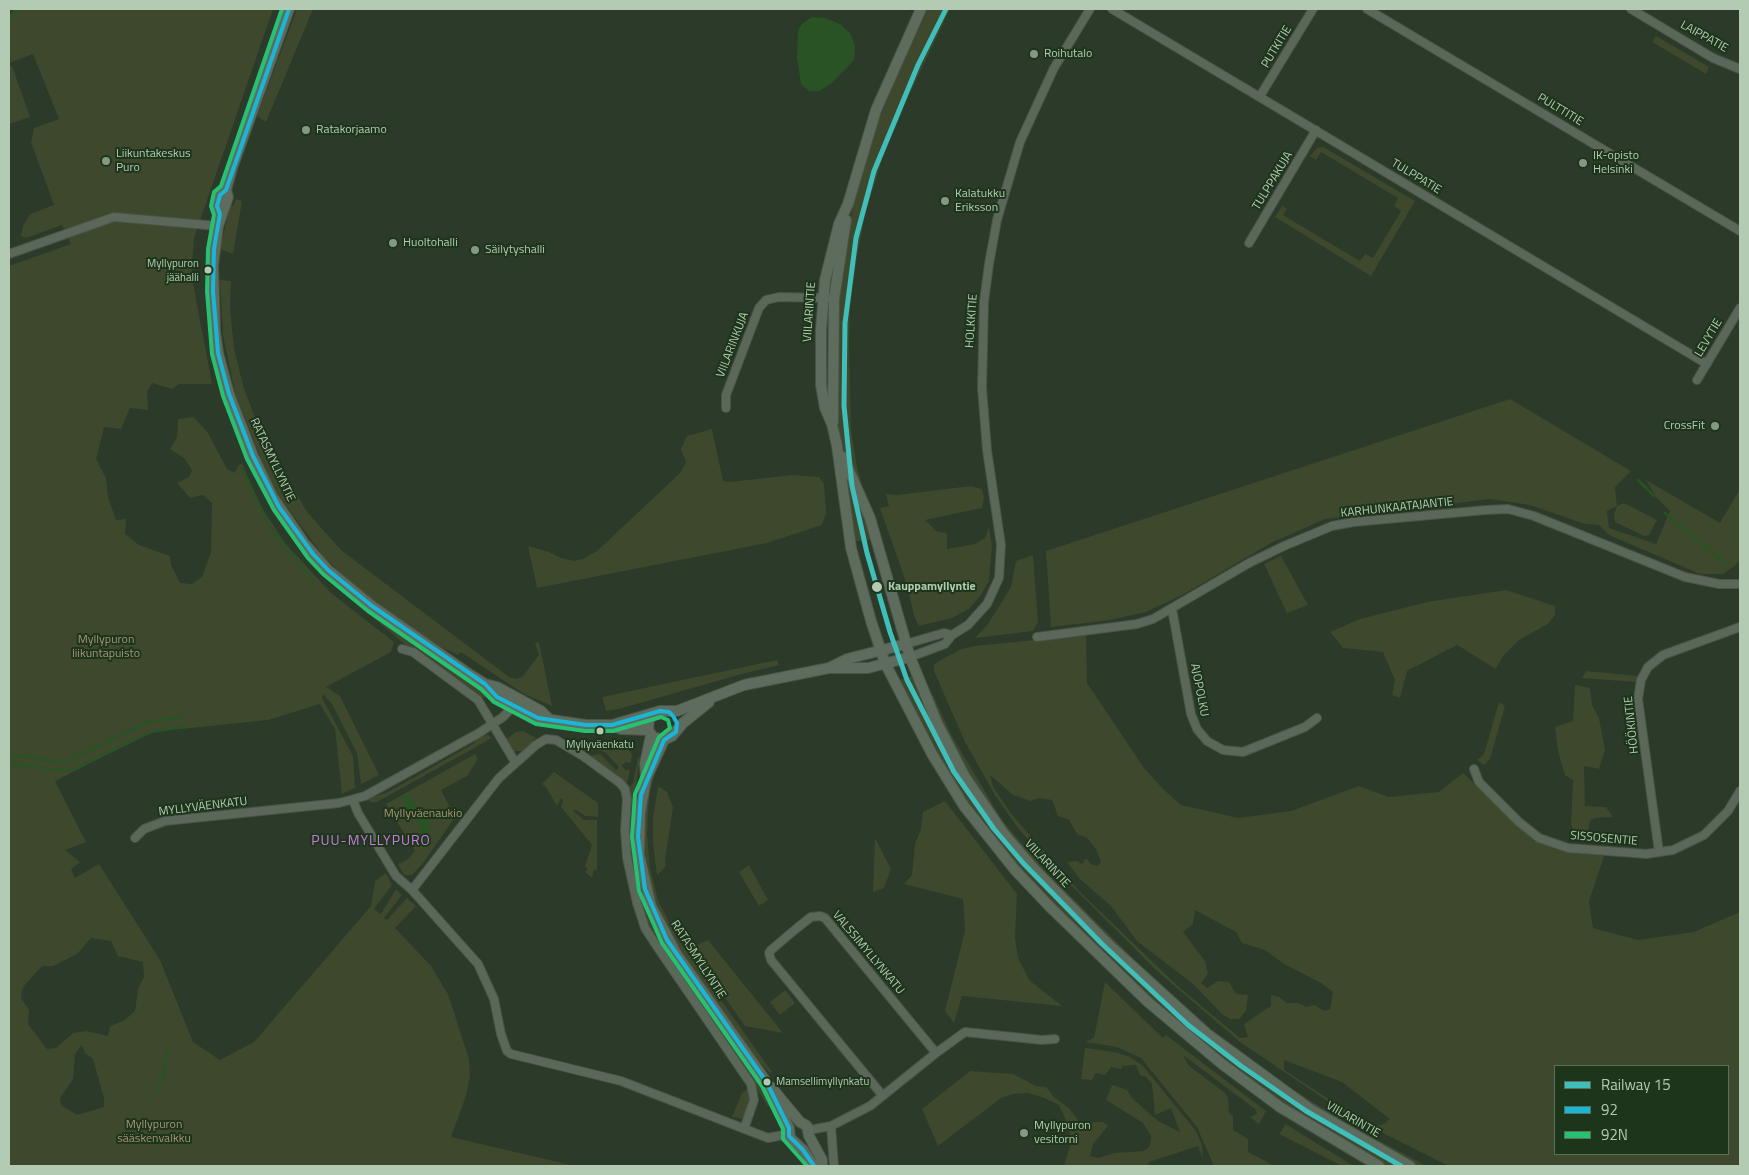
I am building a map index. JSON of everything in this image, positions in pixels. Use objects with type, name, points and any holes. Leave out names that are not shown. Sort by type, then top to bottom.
[{"type":"main road","name":"RATASMYLLYNTIE","points":[[289,9],[248,122],[226,190],[228,197],[225,209],[220,214],[213,264],[213,291],[218,353],[224,376],[244,434],[278,507],[313,554],[343,583],[485,684],[497,687],[538,718],[586,725],[612,725],[655,713]]},
{"type":"main road","name":"VIILARINTIE","points":[[921,9],[867,134],[848,204],[830,256],[823,298],[821,386],[825,408],[832,424],[837,446],[851,548],[885,663],[932,754],[964,806],[1015,870],[1050,907],[1148,1002],[1222,1064],[1280,1108],[1379,1166]]},
{"type":"main road","name":"VIILARINTIE","points":[[832,424],[834,299],[848,204]]},
{"type":"main road","name":"VIILARINTIE","points":[[837,446],[870,518],[910,657],[937,723],[965,776],[1004,834],[1051,887],[1142,978],[1239,1060],[1310,1109],[1410,1166]]},
{"type":"main road","points":[[829,668],[847,659],[906,644]]},
{"type":"main road","points":[[711,699],[676,732],[664,740],[659,740],[649,733],[649,719],[655,713],[677,711],[744,685],[829,668],[861,669],[910,657]]},
{"type":"main road","points":[[666,711],[676,720],[676,732]]},
{"type":"main road","name":"RATASMYLLYNTIE","points":[[612,725],[621,729],[649,733],[645,764],[646,779]]},
{"type":"main road","name":"RATASMYLLYNTIE","points":[[664,740],[646,779],[642,795],[638,837],[642,871],[651,906],[677,955],[767,1083],[792,1140],[797,1143],[814,1166]]},
{"type":"main road","name":"RATASMYLLYNTIE","points":[[767,1083],[782,1097],[800,1122],[806,1124],[822,1160],[822,1166]]},
{"type":"main road","points":[[789,1131],[792,1123],[800,1122]]},
{"type":"main road","points":[[797,1143],[805,1141],[809,1133]]},
{"type":"street","name":"HOLKKITIE","points":[[910,657],[945,644],[952,635],[968,625],[987,604],[997,586],[1002,565],[999,523],[987,442],[981,367],[984,302],[997,220],[1020,142],[1030,117],[1054,68],[1090,9]]},
{"type":"street","name":"TULPPATIE","points":[[1112,9],[1707,364]]},
{"type":"street","name":"PUTKITIE","points":[[1260,96],[1313,9]]},
{"type":"street","name":"PULTTITIE","points":[[1368,9],[1740,230]]},
{"type":"street","name":"LAIPPATIE","points":[[1631,9],[1713,58],[1740,69]]},
{"type":"street","name":"TULPPAKUJA","points":[[1248,243],[1316,130]]},
{"type":"street","points":[[9,254],[114,218],[218,226]]},
{"type":"street","name":"VIILARINKUJA","points":[[726,408],[726,395],[759,308],[766,300],[779,297],[834,299]]},
{"type":"street","name":"LEVYTIE","points":[[1698,380],[1740,308]]},
{"type":"street","name":"KARHUNKAATAJANTIE","points":[[1037,637],[1137,624],[1153,619],[1261,557],[1332,526],[1354,522],[1486,510],[1508,509],[1534,516],[1684,577],[1720,584],[1740,584]]},
{"type":"street","name":"AJOPOLKU","points":[[1172,609],[1192,714],[1197,729],[1207,741],[1223,750],[1243,752],[1305,727],[1317,718]]},
{"type":"street","name":"HÖÖKINTIE","points":[[1659,852],[1638,699],[1642,680],[1648,667],[1663,655],[1740,627]]},
{"type":"street","points":[[906,644],[944,632],[952,635]]},
{"type":"street","points":[[402,649],[413,652],[478,700],[515,762]]},
{"type":"street","name":"MYLLYVÄENKATU","points":[[135,838],[144,829],[165,821],[353,800],[371,794],[493,724],[516,703]]},
{"type":"street","points":[[412,890],[498,778],[541,741],[556,740],[583,756],[620,783],[625,789],[627,800],[625,830],[627,858],[639,911],[646,928],[658,948],[751,1084],[754,1100],[744,1129]]},
{"type":"street","name":"SISSOSENTIE","points":[[1474,769],[1480,782],[1519,822],[1547,842],[1568,848],[1638,854],[1680,848],[1704,835],[1728,811],[1740,791]]},
{"type":"street","points":[[353,800],[358,813],[396,876],[412,890],[478,964],[494,999],[501,1034],[507,1050],[511,1054],[621,1081],[768,1138],[789,1131]]},
{"type":"street","name":"VALSSIMYLLYNKATU","points":[[883,1096],[771,960],[771,950],[797,928],[811,917],[820,916],[826,918],[936,1053]]},
{"type":"street","points":[[809,1133],[831,1126],[870,1106],[965,1032],[1042,1040],[1055,1039]]},
{"type":"street","points":[[831,1126],[834,1166]]},
{"type":"green space","name":"Myllypuron liikuntapuisto","points":[[15,9],[273,9],[194,238],[193,283],[212,384],[179,384],[172,389],[152,383],[147,392],[148,410],[130,408],[121,429],[104,427],[96,459],[106,478],[108,497],[116,520],[126,519],[125,534],[139,545],[170,556],[171,565],[180,583],[192,584],[202,577],[211,552],[212,503],[203,495],[190,498],[177,483],[189,477],[192,470],[184,458],[170,449],[177,437],[178,419],[194,417],[208,433],[227,469],[235,473],[238,466],[242,463],[260,505],[285,543],[331,593],[394,642],[391,652],[326,687],[340,696],[379,775],[361,784],[357,753],[332,704],[323,694],[322,698],[353,756],[355,788],[342,794],[335,729],[320,704],[268,720],[152,732],[55,781],[86,842],[65,850],[80,862],[71,869],[75,878],[99,864],[160,960],[193,1042],[220,1060],[254,1042],[371,906],[375,881],[386,873],[392,885],[374,909],[381,914],[396,889],[402,895],[384,918],[387,920],[407,898],[416,906],[395,928],[431,966],[448,994],[469,1059],[470,1076],[466,1096],[451,1137],[575,1166],[9,1166],[9,266],[71,244],[62,225],[26,238],[21,236],[23,226],[30,214],[54,205],[31,142],[34,128],[59,119],[33,54],[9,63],[9,15]],"holes":[[[91,938],[111,941],[118,956],[143,962],[144,977],[138,989],[135,1011],[125,1020],[110,1026],[108,1036],[86,1031],[73,1033],[56,1048],[47,1049],[28,1024],[29,1010],[21,998],[23,987],[42,966],[53,966],[77,954]],[[82,1045],[85,1053],[93,1059],[104,1098],[104,1107],[77,1115],[61,1105],[60,1098],[73,1079],[75,1054]]]},
{"type":"green space","points":[[297,9],[313,9],[266,122],[257,116]]},
{"type":"green space","points":[[928,9],[950,9],[908,97],[882,160],[866,211],[857,256],[850,307],[849,343],[851,429],[862,486],[858,487],[848,465],[839,434],[836,384],[837,306],[845,248],[856,191],[874,132],[899,69]]},
{"type":"green space","points":[[1656,36],[1709,67],[1706,74],[1652,42]]},
{"type":"green space","points":[[12,66],[30,117],[9,124],[9,67]]},
{"type":"green space","points":[[1323,147],[1415,201],[1371,276],[1275,217],[1282,206],[1287,209],[1283,215],[1360,261],[1365,254],[1373,258],[1401,211],[1394,206],[1398,198],[1321,152],[1316,160],[1310,156],[1317,148]]},
{"type":"green space","points":[[236,199],[242,201],[233,254],[220,249],[230,206],[233,206]]},
{"type":"green space","points":[[220,280],[231,281],[230,308],[234,349],[244,389],[261,433],[307,512],[341,550],[509,677],[517,679],[522,677],[539,655],[535,643],[539,642],[552,706],[524,694],[461,652],[458,655],[439,646],[359,590],[324,557],[276,492],[235,392],[223,336]]},
{"type":"green space","points":[[1510,399],[1631,471],[1615,487],[1617,506],[1607,511],[1609,528],[1656,544],[1670,511],[1656,497],[1646,480],[1720,523],[1740,489],[1740,559],[1737,564],[1723,574],[1700,574],[1609,535],[1599,525],[1585,524],[1530,505],[1490,499],[1325,519],[1271,543],[1186,593],[1146,612],[1110,620],[1051,627],[1046,551]]},
{"type":"green space","points":[[712,429],[723,481],[730,482],[793,475],[819,477],[824,484],[826,513],[822,525],[767,543],[537,588],[528,546],[574,561],[583,559],[597,551],[681,472],[686,462],[681,449],[687,436]]},
{"type":"green space","points":[[843,471],[864,512],[872,537],[869,540],[852,542]]},
{"type":"green space","points":[[971,486],[982,489],[984,498],[982,508],[925,520],[936,531],[947,533],[947,549],[975,544],[985,538],[989,527],[992,546],[989,581],[981,595],[969,609],[952,618],[919,626],[914,616],[907,585],[880,508],[889,506],[886,494],[897,495]]},
{"type":"green space","points":[[1624,503],[1657,520],[1649,535],[1644,536],[1615,522],[1614,514],[1617,506]]},
{"type":"green space","points":[[1033,555],[1038,622],[1033,631],[975,638],[988,624],[1011,587],[1016,561]]},
{"type":"green space","points":[[1281,556],[1308,605],[1287,613],[1264,564]]},
{"type":"green space","points":[[1506,590],[1555,606],[1555,615],[1548,624],[1519,640],[1503,656],[1496,669],[1457,645],[1407,671],[1400,698],[1392,695],[1395,680],[1383,652],[1343,648],[1330,632],[1360,619],[1427,602]]},
{"type":"green space","points":[[370,611],[488,694],[486,697],[480,697],[402,642],[368,613]]},
{"type":"green space","points":[[1086,635],[1087,683],[1144,768],[1181,805],[1238,818],[1291,811],[1359,786],[1389,797],[1439,792],[1463,773],[1534,841],[1561,851],[1604,856],[1589,901],[1593,928],[1638,940],[1694,932],[1740,912],[1740,1166],[1449,1166],[1351,1117],[1240,1042],[1156,970],[1044,858],[1018,828],[995,795],[965,742],[934,671],[934,664],[959,650],[974,646]],"holes":[[[990,775],[1013,795],[1030,801],[1039,798],[1052,800],[1058,816],[1069,820],[1077,834],[1087,838],[1096,849],[1101,862],[1098,866],[1091,864],[1086,858],[1082,864],[1077,861],[1067,862],[1080,879],[1111,906],[1137,941],[1193,984],[1222,1014],[1230,1019],[1239,1019],[1246,1011],[1248,995],[1236,994],[1229,982],[1218,981],[1207,988],[1201,983],[1208,974],[1205,961],[1183,932],[1193,924],[1195,910],[1236,932],[1242,943],[1265,950],[1284,964],[1321,983],[1333,992],[1330,1009],[1325,1011],[1314,1005],[1306,1007],[1298,1003],[1287,1003],[1279,997],[1271,995],[1271,1006],[1244,1024],[1248,1037],[1240,1038],[1180,988],[1081,893],[1013,816],[993,787]],[[1284,1060],[1342,1082],[1390,1119],[1382,1125],[1372,1125],[1353,1115],[1284,1070]]]},
{"type":"green space","points":[[777,660],[779,665],[619,709],[606,711],[602,697]]},
{"type":"green space","points":[[1586,671],[1639,676],[1636,682],[1582,678]]},
{"type":"green space","points":[[912,676],[942,747],[974,800],[991,824],[1081,922],[1157,996],[1240,1064],[1298,1105],[1404,1166],[1384,1166],[1317,1128],[1187,1034],[1032,886],[954,786],[897,681]]},
{"type":"green space","points":[[1575,685],[1590,688],[1592,705],[1599,718],[1605,750],[1599,769],[1584,766],[1585,806],[1606,807],[1613,817],[1594,818],[1590,821],[1586,840],[1576,837],[1571,824],[1573,780],[1565,775],[1558,752],[1555,727],[1573,721]]},
{"type":"green space","points":[[932,693],[952,736],[1002,820],[1047,873],[1154,979],[1211,1029],[1289,1087],[1351,1126],[1427,1166],[1417,1166],[1328,1117],[1180,1008],[1029,860],[980,794],[951,744],[930,694]]},
{"type":"green space","points":[[1499,702],[1505,706],[1490,759],[1484,765],[1477,760],[1484,754]]},
{"type":"green space","points":[[523,731],[536,738],[523,751],[512,751],[506,739],[516,732]]},
{"type":"green space","points":[[488,735],[492,738],[377,802],[370,802],[369,798],[388,792],[473,744],[479,737]]},
{"type":"green space","points":[[578,742],[616,745],[628,749],[632,754],[631,763],[626,762],[622,765],[625,770],[630,770],[627,783],[625,784],[589,756],[600,754],[616,770],[619,767],[605,752],[594,749],[584,751],[576,746]]},
{"type":"green space","name":"Myllyväenaukio","points":[[475,754],[478,759],[467,776],[441,790],[455,817],[424,862],[412,875],[404,875],[398,864],[407,860],[415,851],[386,804]]},
{"type":"green space","points":[[640,756],[633,808],[632,838],[634,865],[647,911],[666,949],[767,1095],[772,1104],[768,1107],[750,1077],[662,950],[643,912],[631,865],[628,838],[628,788],[633,783]]},
{"type":"green space","points":[[655,770],[649,798],[647,834],[650,868],[658,900],[677,938],[772,1072],[770,1073],[748,1050],[671,939],[652,896],[642,838],[647,789]]},
{"type":"green space","points":[[554,772],[598,803],[598,817],[585,816],[576,810],[573,811],[584,820],[597,820],[597,871],[594,869],[592,878],[585,872],[588,869],[585,866],[592,845],[561,807],[563,800],[561,798],[557,806],[546,787],[542,784]]},
{"type":"green space","points":[[658,786],[667,792],[673,807],[665,860],[666,866],[657,875],[653,843],[653,819]]},
{"type":"green space","points":[[945,801],[1017,894],[1015,938],[1018,958],[1029,980],[1062,1006],[962,996],[954,1023],[945,1011],[965,931],[963,899],[904,884],[912,875],[915,844],[921,829],[923,812]]},
{"type":"green space","points":[[875,838],[891,869],[884,888],[873,892]]},
{"type":"green space","points":[[749,865],[768,900],[759,906],[739,872]]},
{"type":"green space","points":[[708,940],[783,1033],[745,1026],[690,948]]},
{"type":"green space","points":[[1105,982],[1163,1038],[1166,1035],[1266,1111],[1259,1124],[1250,1117],[1257,1114],[1255,1109],[1183,1055],[1189,1066],[1224,1092],[1228,1098],[1229,1113],[1233,1116],[1233,1130],[1248,1139],[1248,1152],[1275,1166],[1214,1166],[1197,1127],[1141,1058],[1117,1047],[1085,1042],[1094,1038]]},
{"type":"green space","points":[[785,990],[795,1003],[780,1015],[770,1002]]},
{"type":"green space","points":[[1085,1048],[1115,1052],[1130,1057],[1143,1066],[1196,1131],[1202,1145],[1203,1160],[1198,1146],[1149,1162],[1148,1166],[1064,1166],[1071,1142],[1069,1127],[1059,1105],[1028,1093],[1013,1094],[1001,1098],[938,1146],[922,1109],[970,1071],[1013,1074],[1036,1086],[1046,1087],[1054,1097],[1069,1108],[1080,1123],[1103,1122],[1108,1126],[1093,1144],[1090,1156],[1099,1158],[1114,1153],[1144,1151],[1150,1146],[1151,1136],[1143,1123],[1106,1100],[1112,1085],[1127,1090],[1132,1098],[1158,1121],[1180,1132],[1171,1108],[1155,1115],[1152,1084],[1146,1077],[1140,1075],[1136,1065],[1122,1066],[1122,1069],[1111,1067],[1105,1075],[1096,1073],[1092,1080],[1081,1079]]},
{"type":"green space","points":[[749,1087],[753,1093],[745,1119],[732,1117],[742,1093]]},
{"type":"green space","points":[[1286,1124],[1354,1166],[1342,1166],[1279,1134]]},
{"type":"shaded area","points":[[812,17],[825,18],[840,24],[850,33],[855,45],[854,60],[832,83],[819,91],[809,91],[801,84],[797,58],[798,30],[802,24]]},
{"type":"shaded area","points":[[404,794],[410,797],[421,814],[425,814],[430,822],[426,851],[419,844],[421,839],[420,822],[414,819],[406,807],[405,799],[398,797]]},
{"type":"waterway","points":[[9,20],[20,9]]},
{"type":"waterway","points":[[242,468],[270,527],[313,581]]},
{"type":"waterway","points":[[1638,480],[1654,496]]},
{"type":"waterway","points":[[1665,513],[1725,563]]},
{"type":"waterway","points":[[9,754],[63,763],[148,722],[182,717]]},
{"type":"waterway","points":[[9,763],[55,770],[75,769],[151,732],[187,726]]},
{"type":"waterway","points":[[166,1058],[168,1048]]},
{"type":"waterway","points":[[158,1091],[163,1079],[165,1063]]},
{"type":"rail line","name":"15","points":[[946,9],[918,65],[874,171],[856,238],[845,323],[844,406],[852,486],[867,553],[890,632],[907,680],[954,772],[994,829],[1023,863],[1102,944],[1188,1025],[1241,1066],[1306,1111],[1401,1166]]},
{"type":"transit line","name":"92N","points":[[282,9],[221,186],[214,192],[211,206],[214,215],[208,249],[207,291],[212,354],[223,396],[247,459],[274,510],[308,558],[323,574],[368,611],[481,689],[494,702],[536,724],[585,731],[613,731],[661,717],[668,720],[670,728],[659,737],[635,794],[632,837],[639,891],[662,943],[762,1086],[783,1129],[783,1139],[807,1166]]},
{"type":"transit line","name":"92","points":[[289,9],[226,190],[220,195],[217,206],[220,214],[214,249],[213,291],[218,353],[229,394],[253,456],[279,507],[313,554],[328,570],[372,606],[485,684],[497,697],[538,718],[586,725],[612,725],[660,711],[669,712],[673,716],[677,723],[676,732],[664,740],[641,795],[638,837],[645,889],[667,940],[767,1083],[789,1128],[789,1136],[803,1150],[814,1166]]},
{"type":"place","name":"Roihutalo","points":[[1034,54]]},
{"type":"place","name":"Ratakorjaamo","points":[[306,130]]},
{"type":"place","name":"Liikuntakeskus Puro","points":[[106,161]]},
{"type":"place","name":"IK-opisto Helsinki","points":[[1583,163]]},
{"type":"place","name":"Kalatukku Eriksson","points":[[945,201]]},
{"type":"place","name":"Huoltohalli","points":[[393,243]]},
{"type":"place","name":"Säilytyshalli","points":[[475,250]]},
{"type":"place","name":"Myllypuron jäähalli","points":[[208,270]]},
{"type":"place","name":"CrossFit","points":[[1715,426]]},
{"type":"place","name":"Kauppamyllyntie","points":[[877,587]]},
{"type":"place","name":"Myllyväenkatu","points":[[600,731]]},
{"type":"place","name":"Mamsellimyllynkatu","points":[[767,1082]]},
{"type":"place","name":"Myllypuron vesitorni","points":[[1024,1133]]},
{"type":"district","name":"PUU-MYLLYPURO","points":[[371,842]]},
{"type":"park label","name":"Myllypuron sääskenvalkku","points":[[154,1132]]}]
